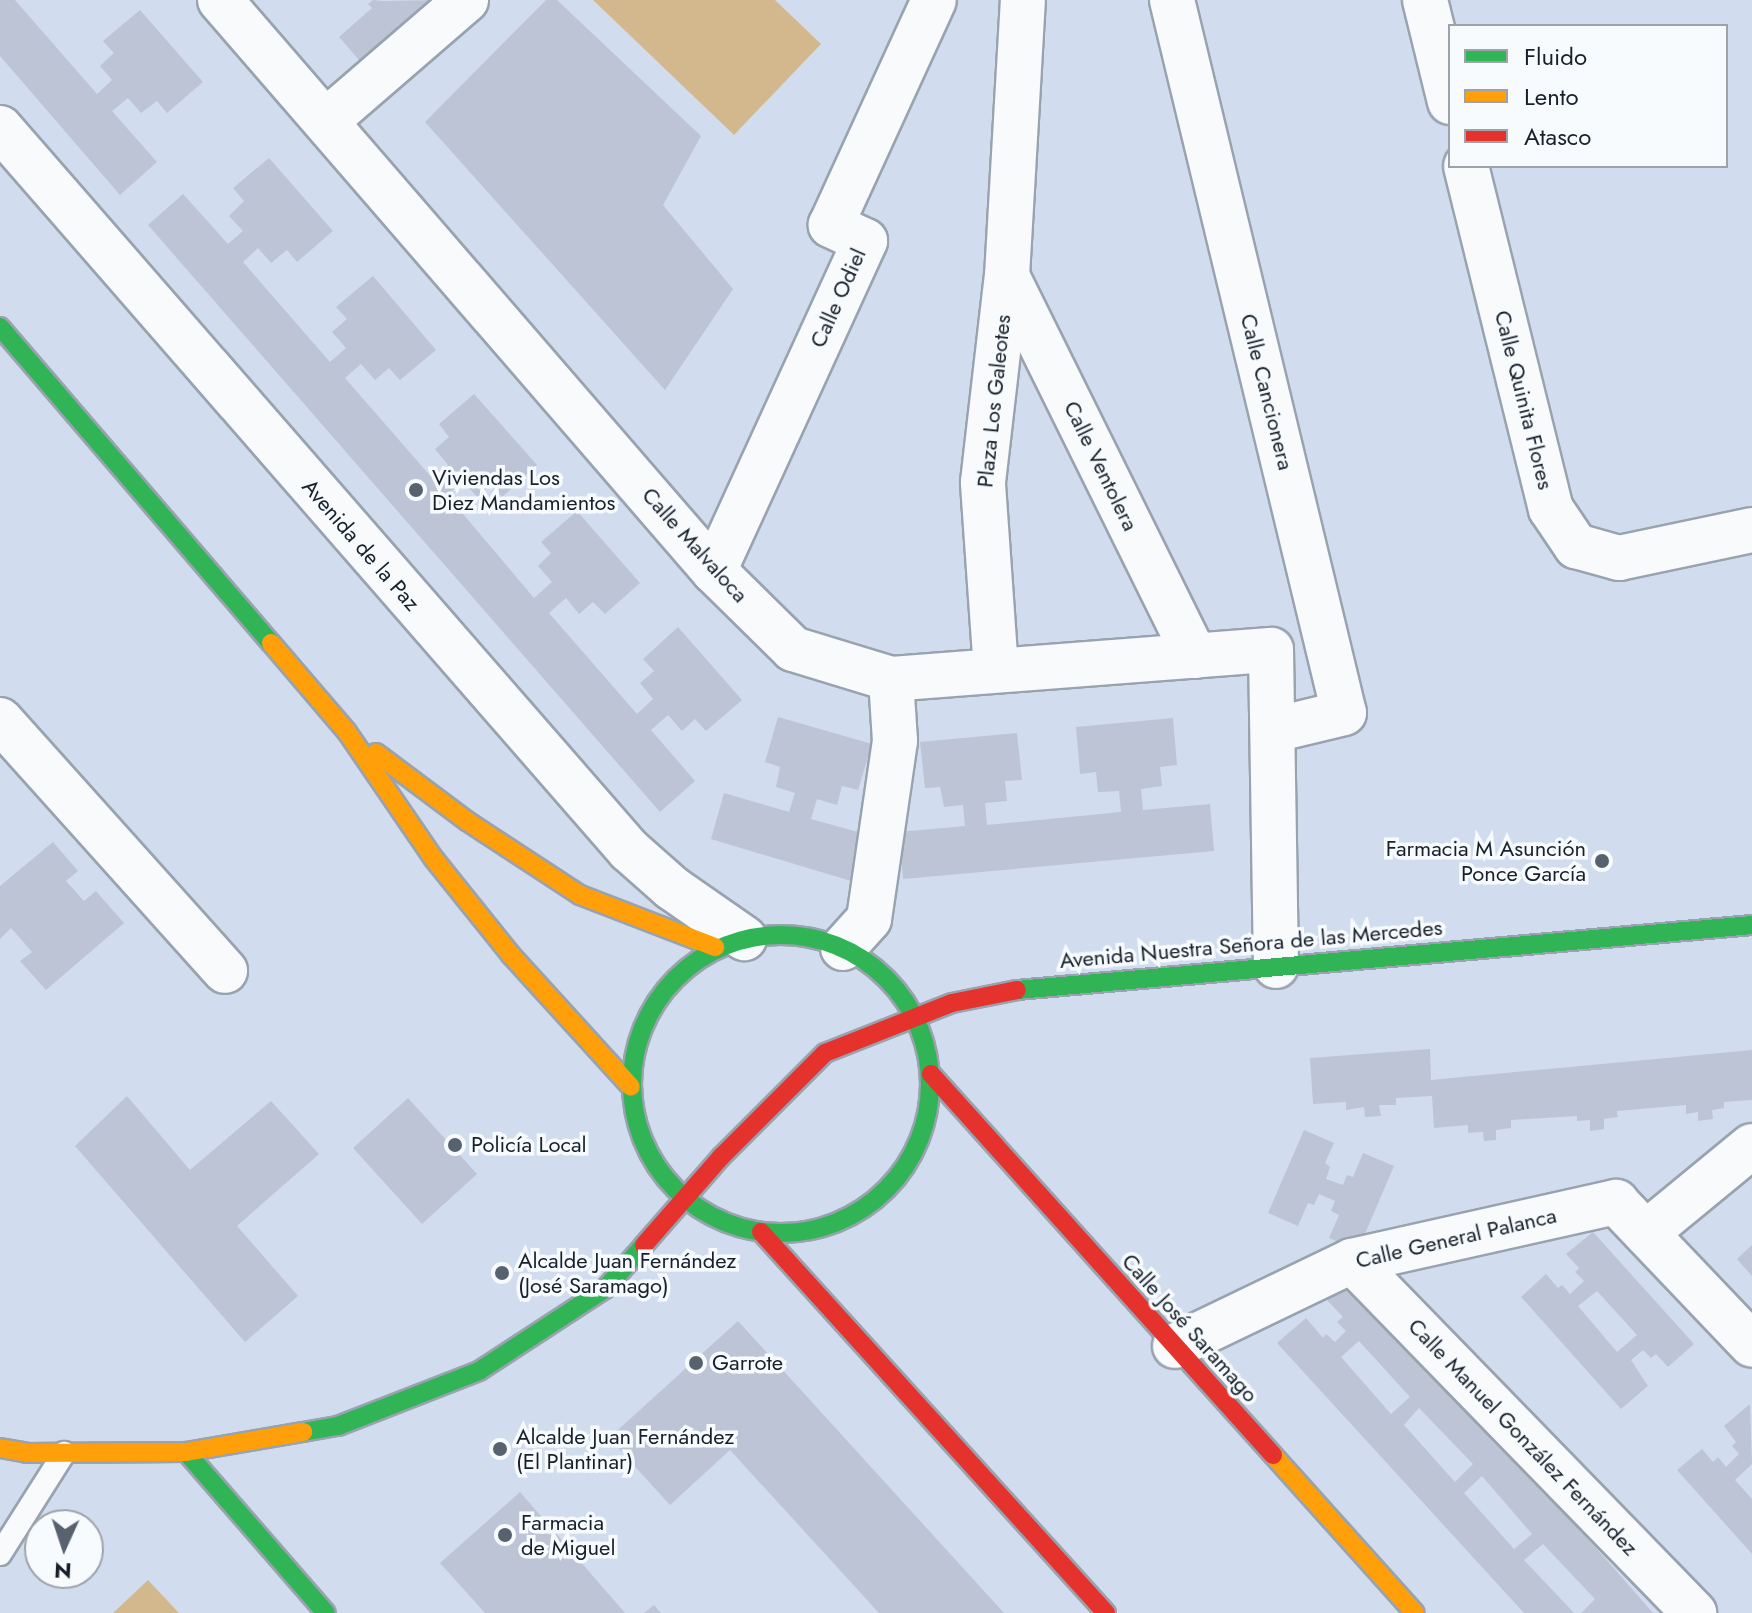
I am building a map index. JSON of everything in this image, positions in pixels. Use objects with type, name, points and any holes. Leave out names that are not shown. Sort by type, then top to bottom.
[{"type":"main road","points":[[0,327],[347,732],[434,859],[492,931],[631,1087]]},
{"type":"main road","points":[[347,732],[467,821],[580,895],[730,943]]},
{"type":"main road","name":"Avenida Nuestra Señora de las Mercedes","points":[[0,1448],[27,1453],[186,1452],[338,1426],[479,1371],[549,1330],[605,1289],[685,1198],[825,1053],[915,1017],[1002,992],[1752,925]]},
{"type":"main road","points":[[794,935],[843,948],[885,976],[915,1017],[931,1074],[925,1125],[907,1163],[880,1196],[844,1219],[804,1231],[761,1232],[721,1221],[685,1198],[656,1167],[638,1129],[631,1087],[638,1035],[664,989],[687,966],[730,943],[794,935]]},
{"type":"main road","name":"Calle José Saramago","points":[[931,1074],[1415,1613]]},
{"type":"main road","points":[[761,1232],[1106,1613]]},
{"type":"main road","points":[[186,1452],[326,1613]]},
{"type":"street","name":"Calle Malvaloca","points":[[220,0],[714,571],[793,649],[891,679],[1271,650],[1273,730]]},
{"type":"street","points":[[326,121],[466,0]]},
{"type":"street","name":"Calle Odiel","points":[[714,571],[865,241],[831,225],[934,0]]},
{"type":"street","name":"Plaza Los Galeotes","points":[[996,670],[983,482],[1007,276],[1023,0]]},
{"type":"street","name":"Calle Cancionera","points":[[1172,0],[1344,713],[1273,730]]},
{"type":"street","points":[[1425,0],[1448,94]]},
{"type":"street","name":"Avenida de la Paz","points":[[0,128],[629,850],[730,943]]},
{"type":"street","name":"Calle Quinita Flores","points":[[1466,168],[1551,509],[1576,546],[1619,558],[1752,530]]},
{"type":"street","name":"Calle Ventolera","points":[[1007,276],[1195,656]]},
{"type":"street","points":[[843,948],[869,919],[895,741],[891,679]]},
{"type":"street","points":[[0,720],[225,971]]},
{"type":"street","points":[[1273,730],[1276,966]]},
{"type":"street","points":[[1646,1233],[1752,1146]]},
{"type":"street","name":"Calle General Palanca","points":[[1175,1346],[1352,1261],[1616,1202],[1752,1345]]},
{"type":"street","name":"Calle Manuel González Fernández","points":[[1352,1261],[1694,1613]]},
{"type":"lane","points":[[0,1554],[64,1453]]},
{"type":"shaded area","points":[[593,0],[775,0],[821,44],[734,135]]},
{"type":"shaded area","points":[[148,1580],[179,1613],[113,1613]]},
{"type":"building","points":[[0,0],[15,0],[97,94],[112,80],[100,66],[114,53],[103,41],[140,10],[203,82],[167,113],[157,101],[141,113],[128,98],[112,111],[157,162],[120,195],[0,56]]},
{"type":"building","points":[[373,0],[443,0],[366,68],[339,37],[372,8],[368,4]]},
{"type":"building","points":[[546,0],[557,0],[701,136],[663,205],[733,289],[665,390],[425,122]]},
{"type":"building","name":"Viviendas Los Diez Mandamientos","points":[[269,158],[333,231],[297,262],[287,250],[271,263],[258,248],[243,262],[330,362],[346,348],[332,332],[347,319],[336,307],[373,276],[436,350],[400,380],[389,368],[375,380],[361,364],[345,378],[433,479],[448,465],[435,449],[449,437],[439,424],[474,394],[537,465],[502,497],[491,485],[477,497],[463,481],[447,495],[534,598],[552,582],[538,566],[551,553],[541,542],[577,511],[640,583],[605,614],[593,602],[579,614],[566,598],[549,613],[637,714],[653,699],[640,683],[654,671],[643,659],[678,627],[742,700],[706,731],[695,719],[682,731],[668,715],[651,730],[695,781],[660,812],[148,225],[183,194],[228,244],[243,231],[229,216],[244,201],[233,188]]},
{"type":"building","points":[[778,717],[872,744],[858,790],[842,786],[837,805],[817,799],[811,819],[876,837],[861,884],[711,839],[724,793],[789,812],[795,793],[776,787],[780,767],[765,762]]},
{"type":"building","points":[[1173,718],[1177,765],[1160,767],[1162,786],[1141,789],[1143,810],[1210,804],[1214,851],[903,879],[899,832],[965,826],[963,805],[944,807],[940,787],[925,788],[920,742],[1017,733],[1022,780],[1005,781],[1007,801],[985,803],[987,825],[1121,812],[1119,791],[1098,792],[1096,772],[1080,774],[1076,727]]},
{"type":"building","points":[[53,842],[78,871],[66,881],[84,901],[96,891],[124,923],[46,990],[20,961],[32,952],[11,928],[0,939],[0,886]]},
{"type":"building","points":[[1430,1049],[1431,1080],[1752,1050],[1752,1100],[1724,1102],[1724,1108],[1712,1110],[1713,1119],[1698,1121],[1698,1112],[1686,1114],[1686,1105],[1617,1111],[1618,1117],[1604,1119],[1604,1129],[1590,1131],[1590,1120],[1577,1121],[1577,1116],[1511,1120],[1511,1128],[1496,1130],[1496,1140],[1484,1141],[1483,1132],[1468,1133],[1468,1125],[1434,1128],[1432,1096],[1396,1098],[1396,1105],[1379,1105],[1381,1116],[1365,1117],[1364,1107],[1346,1110],[1346,1102],[1313,1104],[1310,1058]]},
{"type":"building","points":[[127,1096],[190,1170],[271,1101],[319,1154],[237,1226],[298,1296],[245,1342],[75,1146]]},
{"type":"building","points":[[408,1098],[477,1174],[422,1224],[353,1148]]},
{"type":"building","points":[[1304,1130],[1334,1143],[1325,1163],[1330,1167],[1326,1179],[1343,1185],[1347,1175],[1353,1177],[1363,1153],[1394,1166],[1358,1250],[1329,1238],[1339,1215],[1331,1211],[1335,1201],[1319,1194],[1314,1205],[1308,1203],[1298,1226],[1268,1213]]},
{"type":"building","points":[[1593,1232],[1694,1344],[1668,1367],[1656,1354],[1651,1358],[1643,1350],[1631,1360],[1648,1386],[1621,1409],[1521,1297],[1546,1274],[1558,1288],[1562,1285],[1570,1294],[1584,1281],[1575,1272],[1579,1268],[1566,1254]],"holes":[[[1597,1291],[1637,1335],[1617,1352],[1578,1306]]]},
{"type":"building","points":[[1752,1245],[1752,1276],[1737,1259]]},
{"type":"building","points":[[1349,1276],[1653,1613],[1581,1613],[1595,1599],[1543,1544],[1524,1560],[1574,1613],[1524,1613],[1277,1343],[1306,1318],[1323,1338],[1326,1334],[1335,1342],[1346,1331],[1337,1322],[1343,1317],[1325,1298]],"holes":[[[1359,1341],[1410,1397],[1391,1414],[1341,1357]],[[1419,1408],[1473,1464],[1455,1482],[1404,1425]],[[1482,1476],[1532,1534],[1514,1549],[1464,1493]]]},
{"type":"building","points":[[738,1321],[1004,1613],[879,1613],[730,1450],[670,1505],[609,1438]]},
{"type":"building","points":[[1750,1404],[1752,1464],[1735,1480],[1752,1499],[1752,1554],[1677,1470],[1702,1449],[1713,1462],[1718,1457],[1726,1467],[1739,1454],[1732,1446],[1736,1442],[1724,1426]]},
{"type":"building","points":[[520,1492],[625,1613],[485,1613],[440,1563]]},
{"type":"building","points":[[654,1605],[661,1613],[644,1613]]},
{"type":"traffic: fast","points":[[0,327],[271,643]]},
{"type":"traffic: fast","points":[[1017,990],[1752,925]]},
{"type":"traffic: fast","points":[[781,935],[810,938],[838,947],[864,960],[886,979],[905,1001],[918,1027],[927,1055],[930,1084],[927,1113],[918,1141],[905,1167],[886,1189],[864,1208],[838,1221],[810,1230],[781,1233],[752,1230],[724,1221],[698,1208],[676,1189],[657,1167],[644,1141],[635,1113],[632,1084],[635,1055],[644,1027],[657,1001],[676,979],[698,960],[724,947],[752,938],[781,935]]},
{"type":"traffic: fast","points":[[303,1432],[338,1426],[479,1371],[605,1289],[644,1245]]},
{"type":"traffic: fast","points":[[186,1452],[326,1613]]},
{"type":"traffic: slow","points":[[271,643],[347,732],[434,859],[511,955],[631,1087]]},
{"type":"traffic: slow","points":[[376,753],[467,821],[580,895],[715,947]]},
{"type":"traffic: slow","points":[[0,1448],[27,1453],[186,1452],[303,1432]]},
{"type":"traffic: slow","points":[[1273,1455],[1415,1613]]},
{"type":"traffic: jam","points":[[644,1245],[721,1157],[825,1053],[952,1003],[1017,990]]},
{"type":"traffic: jam","points":[[931,1074],[1273,1455]]},
{"type":"traffic: jam","points":[[761,1232],[1106,1613]]},
{"type":"place","name":"Viviendas Los Diez Mandamientos","points":[[416,490]]},
{"type":"place","name":"Farmacia M Asunción Ponce García","points":[[1602,861]]},
{"type":"place","name":"Policía Local","points":[[455,1145]]},
{"type":"place","name":"Alcalde Juan Fernández (José Saramago)","points":[[502,1273]]},
{"type":"place","name":"Garrote","points":[[696,1363]]},
{"type":"place","name":"Alcalde Juan Fernández (El Plantinar)","points":[[500,1449]]},
{"type":"place","name":"Farmacia de Miguel","points":[[505,1535]]}]
